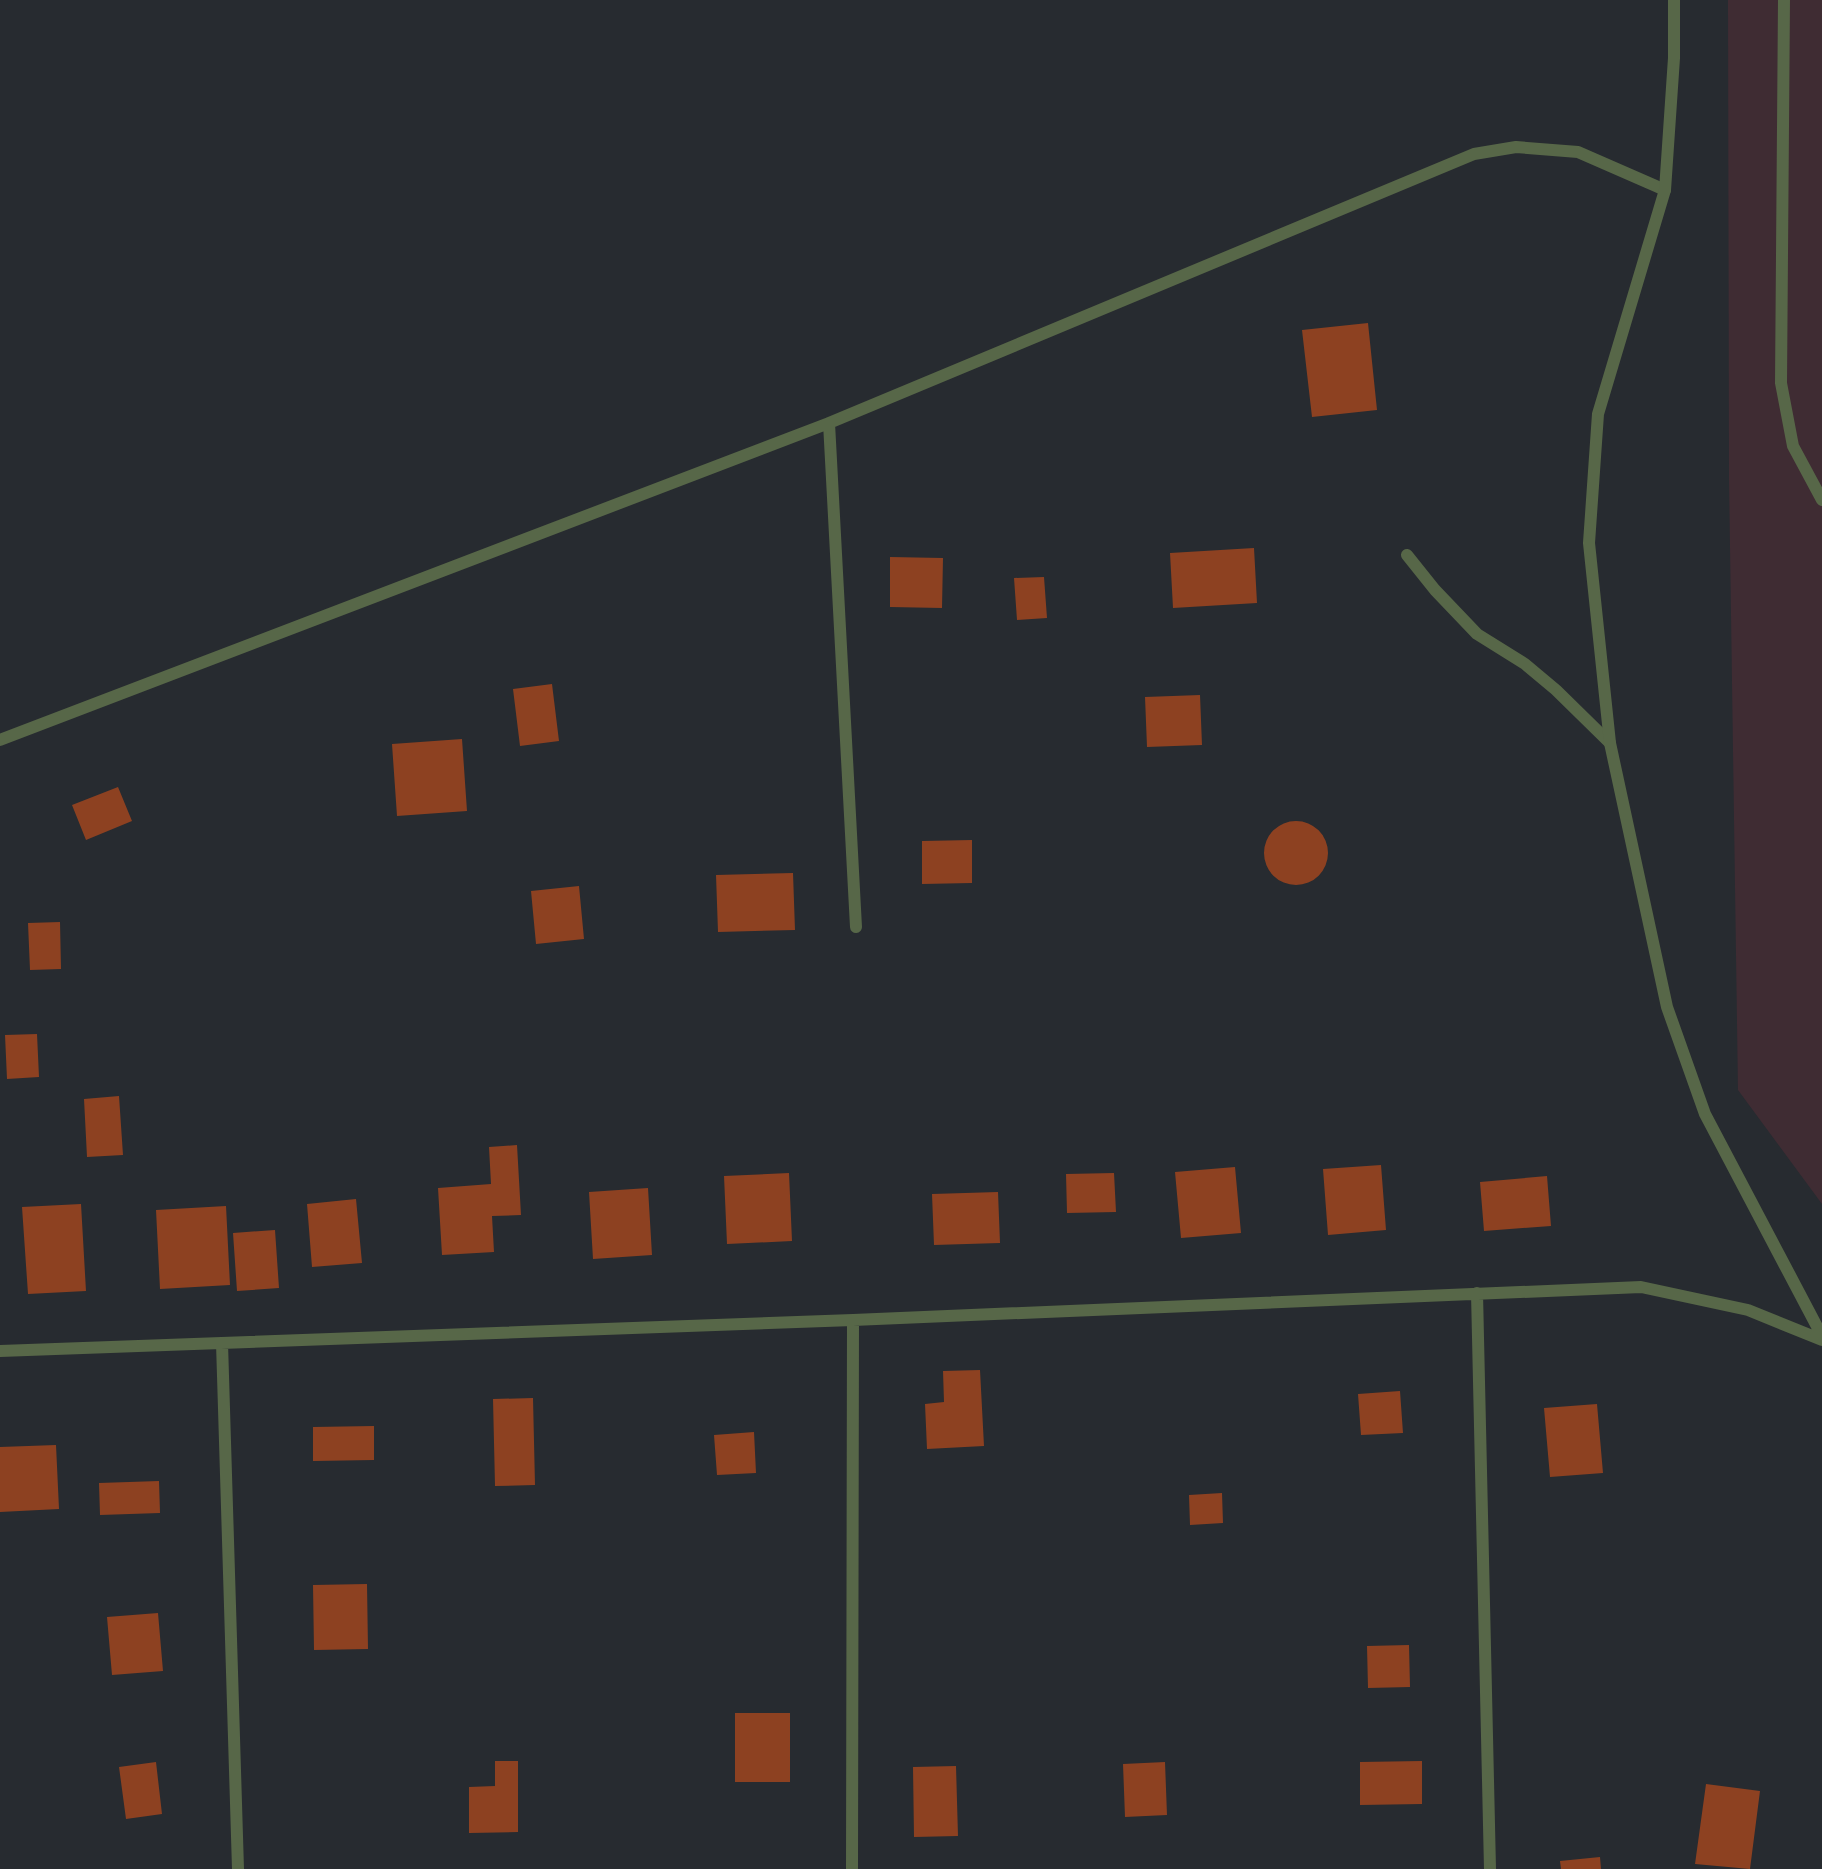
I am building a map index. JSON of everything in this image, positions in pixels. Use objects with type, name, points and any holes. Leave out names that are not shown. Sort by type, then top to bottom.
[{"type":"street","points":[[1674,0],[1674,58],[1665,190],[1598,414],[1589,543],[1610,743],[1667,1007],[1705,1114],[1822,1338]]},
{"type":"street","points":[[1784,0],[1781,383],[1793,446],[1822,500]]},
{"type":"street","points":[[0,740],[829,423],[1474,154],[1516,147],[1578,152],[1665,190]]},
{"type":"street","points":[[829,423],[856,927]]},
{"type":"street","points":[[1407,555],[1435,590],[1477,634],[1525,664],[1544,679],[1610,743]]},
{"type":"street","points":[[0,1352],[853,1320],[1641,1287],[1748,1310],[1822,1338]]},
{"type":"street","points":[[1477,1293],[1490,1869]]},
{"type":"street","points":[[852,1869],[853,1320]]},
{"type":"street","points":[[222,1343],[238,1869]]},
{"type":"shaded area","points":[[1728,0],[1822,0],[1822,1204],[1738,1090],[1729,478]]},
{"type":"building","points":[[1368,323],[1377,410],[1312,417],[1302,330]]},
{"type":"building","points":[[1254,548],[1257,603],[1173,608],[1170,553]]},
{"type":"building","points":[[890,557],[943,558],[942,608],[890,607]]},
{"type":"building","points":[[1044,577],[1047,618],[1017,620],[1014,578]]},
{"type":"building","points":[[552,684],[559,741],[520,746],[513,689]]},
{"type":"building","points":[[1200,695],[1202,745],[1147,747],[1145,697]]},
{"type":"building","points":[[462,739],[467,811],[397,816],[392,744]]},
{"type":"building","points":[[118,787],[132,821],[86,840],[72,805]]},
{"type":"building","points":[[1296,821],[1314,826],[1319,830],[1323,835],[1328,853],[1323,871],[1319,876],[1314,880],[1296,885],[1278,880],[1273,876],[1269,871],[1264,853],[1269,835],[1273,830],[1278,826]]},
{"type":"building","points":[[972,840],[972,883],[922,884],[922,841]]},
{"type":"building","points":[[793,873],[795,930],[718,932],[716,875]]},
{"type":"building","points":[[579,886],[584,939],[536,944],[531,891]]},
{"type":"building","points":[[60,922],[61,969],[30,970],[28,923]]},
{"type":"building","points":[[37,1034],[39,1077],[7,1079],[5,1035]]},
{"type":"building","points":[[119,1096],[123,1155],[87,1157],[84,1099]]},
{"type":"building","points":[[517,1145],[521,1215],[492,1216],[494,1252],[442,1255],[438,1188],[491,1184],[489,1147]]},
{"type":"building","points":[[1381,1165],[1386,1230],[1328,1235],[1323,1169]]},
{"type":"building","points":[[1235,1167],[1241,1233],[1181,1238],[1175,1172]]},
{"type":"building","points":[[789,1173],[792,1241],[727,1244],[724,1176]]},
{"type":"building","points":[[1114,1173],[1116,1212],[1067,1213],[1066,1174]]},
{"type":"building","points":[[1547,1176],[1551,1226],[1484,1231],[1480,1182]]},
{"type":"building","points":[[648,1188],[652,1255],[593,1259],[589,1192]]},
{"type":"building","points":[[998,1192],[1000,1243],[934,1245],[932,1194]]},
{"type":"building","points":[[356,1199],[362,1263],[312,1267],[307,1204]]},
{"type":"building","points":[[81,1204],[86,1291],[28,1294],[22,1207]]},
{"type":"building","points":[[226,1206],[230,1285],[160,1289],[156,1210]]},
{"type":"building","points":[[275,1230],[279,1288],[237,1291],[233,1233]]},
{"type":"building","points":[[980,1370],[984,1446],[927,1449],[925,1404],[944,1402],[943,1371]]},
{"type":"building","points":[[1400,1391],[1403,1433],[1361,1435],[1358,1394]]},
{"type":"building","points":[[533,1398],[535,1485],[495,1486],[493,1399]]},
{"type":"building","points":[[1597,1404],[1603,1473],[1550,1477],[1544,1408]]},
{"type":"building","points":[[374,1426],[374,1460],[313,1461],[313,1427]]},
{"type":"building","points":[[754,1432],[756,1473],[717,1475],[714,1435]]},
{"type":"building","points":[[56,1445],[59,1509],[0,1512],[0,1447]]},
{"type":"building","points":[[159,1481],[160,1513],[100,1515],[99,1483]]},
{"type":"building","points":[[1222,1493],[1223,1523],[1190,1525],[1189,1495]]},
{"type":"building","points":[[367,1584],[368,1649],[314,1650],[313,1585]]},
{"type":"building","points":[[158,1613],[163,1671],[112,1675],[107,1617]]},
{"type":"building","points":[[1409,1645],[1410,1687],[1368,1688],[1367,1646]]},
{"type":"building","points":[[735,1713],[790,1713],[790,1782],[735,1782]]},
{"type":"building","points":[[495,1761],[518,1761],[518,1832],[469,1833],[469,1787],[495,1786]]},
{"type":"building","points":[[1422,1761],[1422,1804],[1360,1805],[1360,1762]]},
{"type":"building","points":[[156,1762],[162,1814],[126,1819],[119,1767]]},
{"type":"building","points":[[1165,1762],[1167,1815],[1125,1817],[1123,1764]]},
{"type":"building","points":[[956,1766],[958,1836],[914,1837],[913,1767]]},
{"type":"building","points":[[1706,1784],[1760,1791],[1750,1869],[1695,1864]]},
{"type":"building","points":[[1600,1857],[1601,1869],[1561,1869],[1560,1861]]}]
